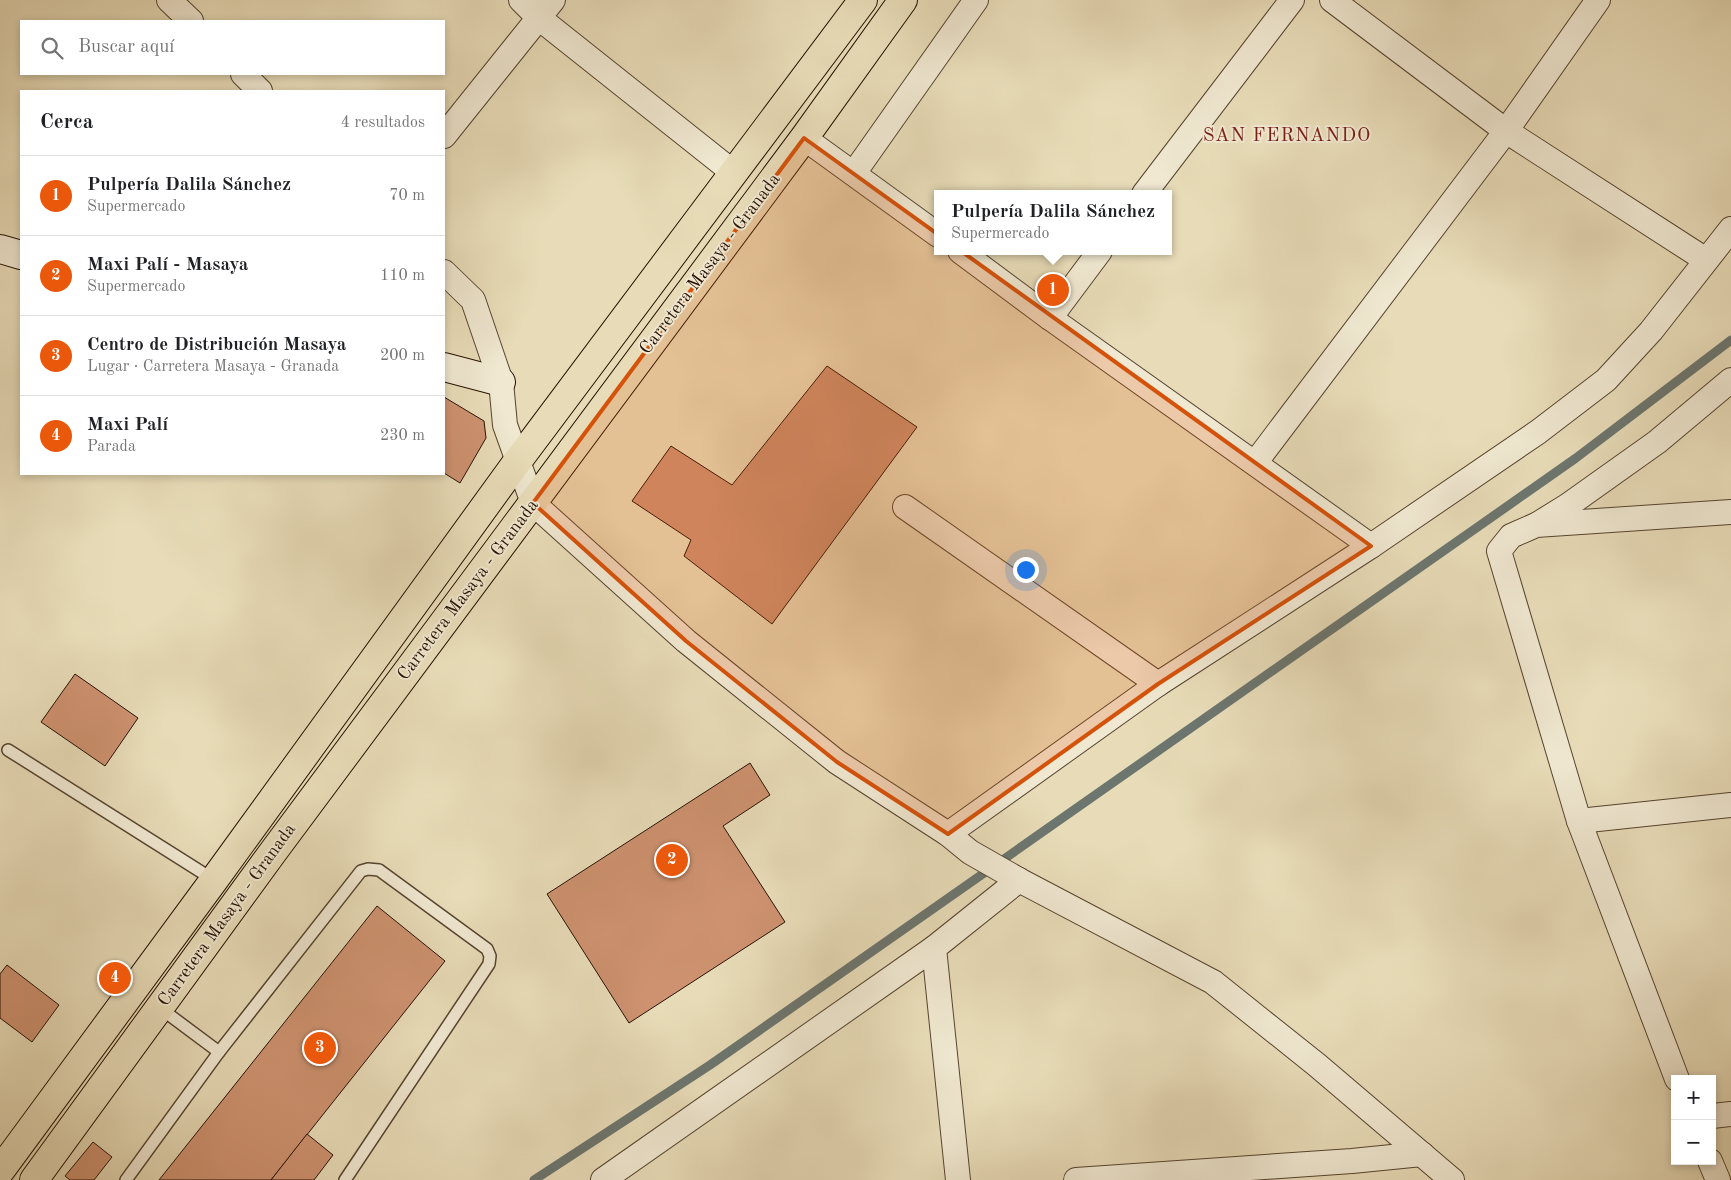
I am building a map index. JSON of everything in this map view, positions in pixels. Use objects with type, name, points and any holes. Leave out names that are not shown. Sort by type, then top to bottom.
[{"type":"highway","name":"Carretera Masaya - Granada","points":[[0,1171],[517,462],[863,0]]},
{"type":"highway","name":"Carretera Masaya - Granada","points":[[34,1180],[804,138],[903,0]]},
{"type":"street","points":[[170,0],[190,20]]},
{"type":"street","points":[[521,0],[546,9],[734,173]]},
{"type":"street","points":[[854,173],[976,0]]},
{"type":"street","points":[[1147,190],[1292,0]]},
{"type":"street","points":[[1332,0],[1506,131],[1706,260]]},
{"type":"street","points":[[1255,463],[1506,131],[1598,0]]},
{"type":"street","points":[[445,135],[546,9]]},
{"type":"street","points":[[244,75],[259,90]]},
{"type":"street","points":[[804,138],[934,232]]},
{"type":"street","points":[[948,834],[1158,684],[1371,546],[1538,432],[1606,380],[1651,331],[1731,230]]},
{"type":"street","points":[[0,249],[20,255]]},
{"type":"street","points":[[965,255],[1050,318],[1371,546]]},
{"type":"street","points":[[1050,318],[1097,255]]},
{"type":"street","points":[[445,273],[473,300],[501,382],[505,426],[533,503],[686,641],[837,762],[948,834],[970,852],[1213,982],[1317,1065],[1452,1180]]},
{"type":"street","points":[[445,367],[501,382]]},
{"type":"street","points":[[1675,1075],[1579,821],[1499,551],[1512,536],[1536,525],[1567,506],[1657,442],[1731,380]]},
{"type":"street","points":[[905,507],[1158,684]]},
{"type":"street","points":[[1536,525],[1731,512]]},
{"type":"street","points":[[1579,821],[1731,805]]},
{"type":"street","points":[[603,1180],[934,948],[1013,876]]},
{"type":"street","points":[[934,948],[958,1180]]},
{"type":"street","points":[[1716,1116],[1731,1114]]},
{"type":"street","points":[[1076,1180],[1352,1170],[1422,1154]]},
{"type":"street","points":[[1712,1165],[1718,1180]]},
{"type":"lane","points":[[8,750],[214,880]]},
{"type":"lane","points":[[126,1180],[219,1052],[361,871],[368,869],[379,870],[487,949],[490,956],[489,964],[345,1180]]},
{"type":"lane","points":[[160,1008],[219,1052]]},
{"type":"highlighted area","points":[[804,138],[1371,546],[1158,684],[948,834],[837,762],[686,641],[533,503]]},
{"type":"building","points":[[827,366],[917,427],[772,624],[684,556],[691,540],[632,501],[671,446],[732,485]]},
{"type":"building","points":[[445,398],[484,421],[486,438],[460,483],[445,474]]},
{"type":"building","points":[[75,674],[138,718],[105,766],[41,722]]},
{"type":"building","points":[[750,763],[770,795],[723,826],[785,922],[629,1023],[547,894]]},
{"type":"building","points":[[377,906],[445,961],[271,1180],[159,1180]]},
{"type":"building","points":[[7,965],[59,1005],[32,1042],[0,1018],[0,974]]},
{"type":"building","points":[[307,1134],[333,1155],[314,1180],[271,1180]]},
{"type":"building","points":[[93,1142],[112,1157],[94,1180],[70,1180],[65,1176]]},
{"type":"waterway","points":[[534,1180],[710,1065],[1576,458],[1731,340]]},
{"type":"place","name":"Pulpería Dalila Sánchez","points":[[1053,290]]},
{"type":"place","name":"Maxi Palí - Masaya","points":[[672,860]]},
{"type":"place","name":"Maxi Palí","points":[[115,978]]},
{"type":"place","name":"Centro de Distribución Masaya","points":[[320,1048]]},
{"type":"district","name":"SAN FERNANDO","points":[[1287,136]]}]
